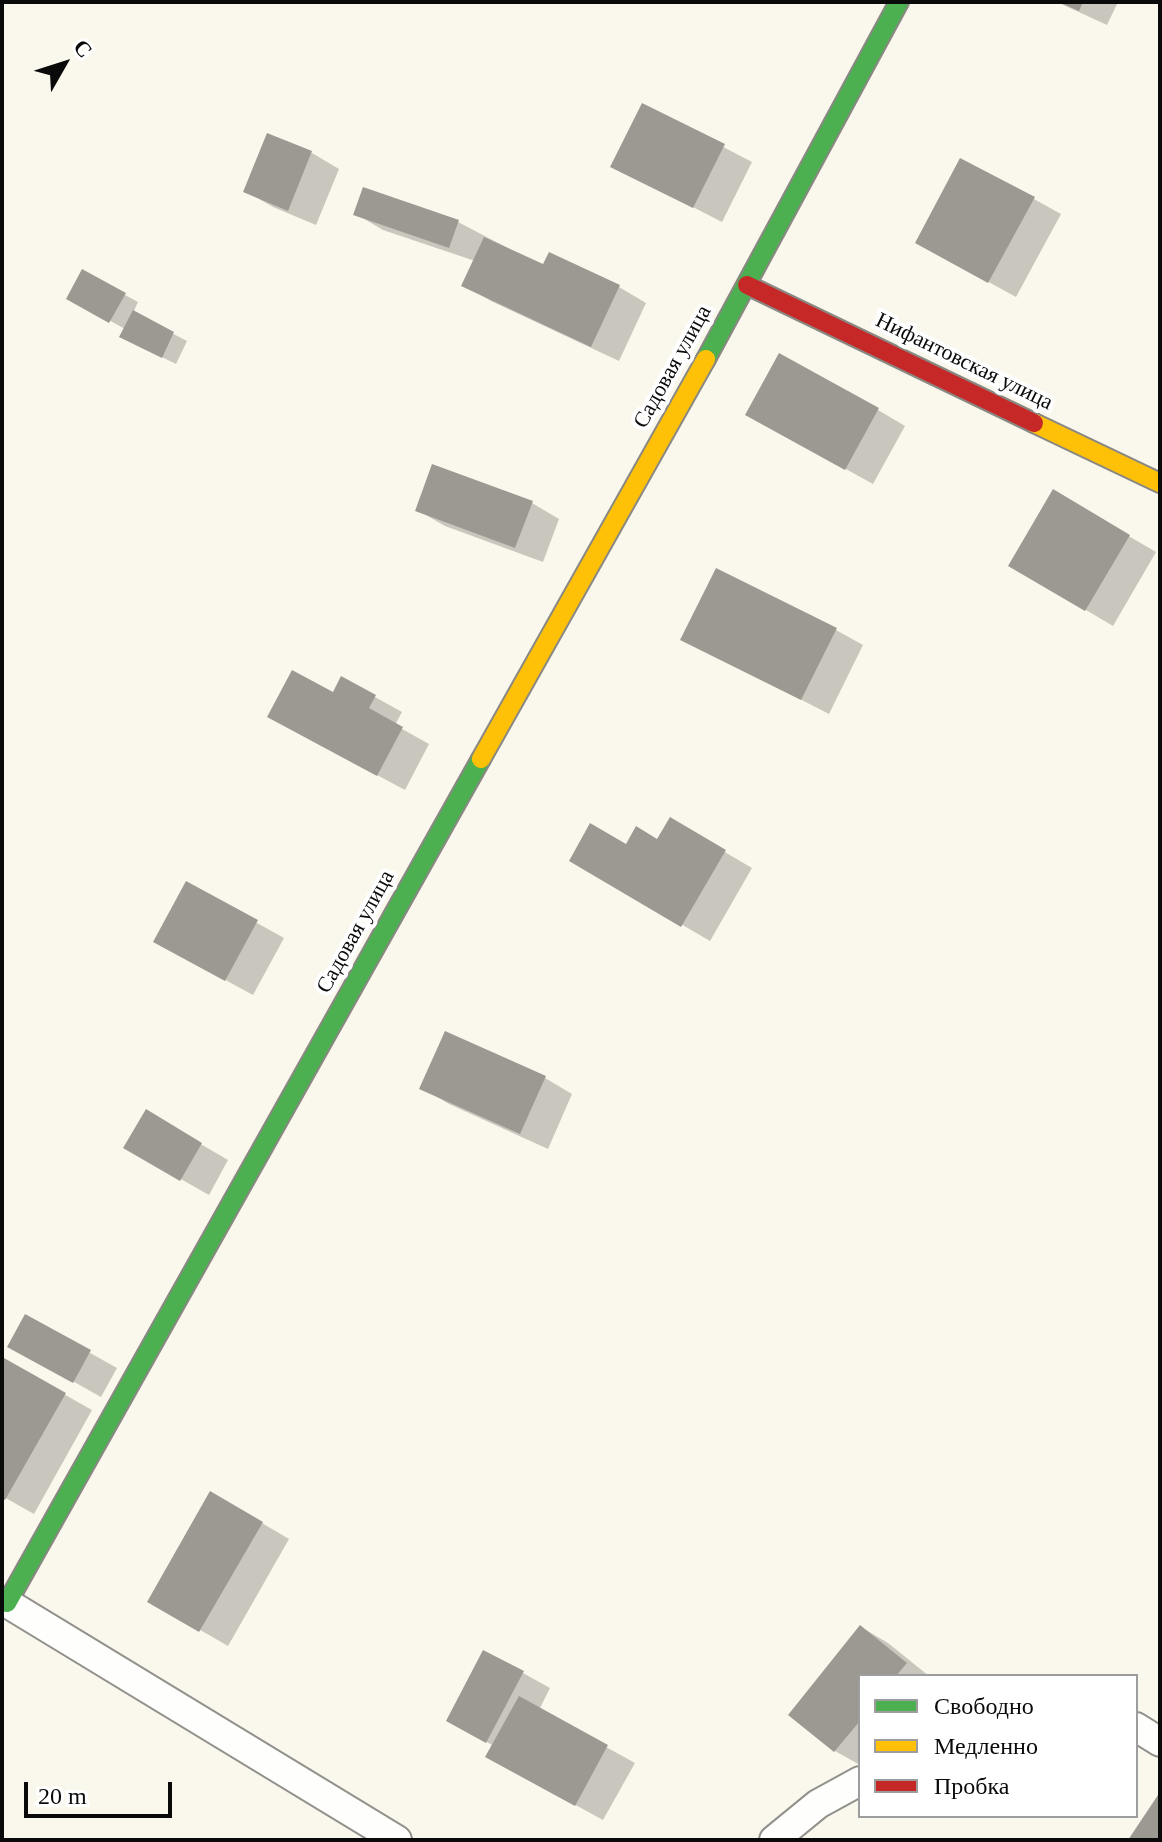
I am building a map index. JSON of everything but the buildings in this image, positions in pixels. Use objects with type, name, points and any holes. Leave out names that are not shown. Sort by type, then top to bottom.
[{"type":"street","name":"Садовая улица","points":[[5,1602],[747,285],[899,2]]},
{"type":"street","name":"Нифантовская улица","points":[[747,285],[1160,483]]},
{"type":"lane","points":[[5,1602],[397,1840]]},
{"type":"lane","points":[[1138,1728],[1160,1742]]},
{"type":"lane","points":[[774,1840],[818,1804],[858,1782]]},
{"type":"traffic: fast","points":[[706,359],[899,2]]},
{"type":"traffic: fast","points":[[2,1600],[7,1603],[481,759]]},
{"type":"traffic: slow","points":[[481,759],[706,359]]},
{"type":"traffic: slow","points":[[1034,423],[1160,483]]},
{"type":"traffic: jam","points":[[747,285],[1034,423]]}]
